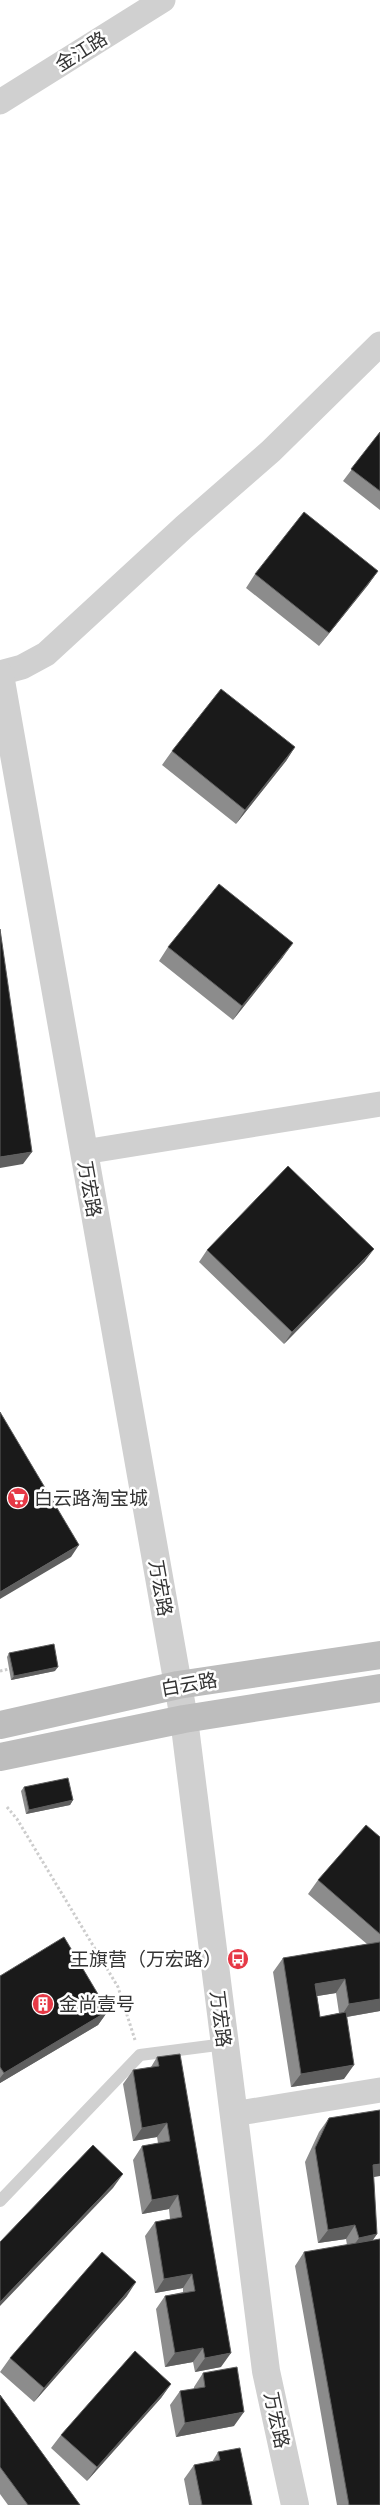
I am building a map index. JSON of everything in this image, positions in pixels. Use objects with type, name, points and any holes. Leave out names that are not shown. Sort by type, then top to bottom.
[{"type":"main road","name":"白云路","points":[[0,1725],[178,1684],[380,1655]]},
{"type":"main road","name":"白云路","points":[[0,1757],[184,1719],[380,1688]]},
{"type":"street","name":"金江路","points":[[0,102],[162,0]]},
{"type":"street","points":[[0,674],[22,667],[46,654],[184,527],[272,451],[380,344]]},
{"type":"street","name":"万宏路","points":[[0,674],[184,1719],[266,2371],[295,2505]]},
{"type":"street","points":[[84,1152],[380,1104]]},
{"type":"street","points":[[233,2114],[380,2090]]},
{"type":"lane","points":[[0,2201],[140,2055],[225,2044]]},
{"type":"path","points":[[0,1671],[9,1668]]},
{"type":"path","points":[[7,1807],[118,1987],[140,2055]]},
{"type":"building","points":[[380,432],[380,491],[351,469]]},
{"type":"building","points":[[304,512],[378,571],[329,633],[255,574]]},
{"type":"building","points":[[221,689],[295,747],[245,810],[172,751]]},
{"type":"building","points":[[219,884],[293,943],[242,1006],[168,947]]},
{"type":"building","points":[[0,929],[32,1152],[0,1157]]},
{"type":"building","points":[[288,1166],[374,1249],[292,1332],[207,1250]]},
{"type":"building","name":"白云路淘宝城","points":[[0,1412],[79,1545],[0,1592]]},
{"type":"building","points":[[54,1644],[58,1667],[14,1676],[9,1653]]},
{"type":"building","points":[[68,1778],[73,1800],[29,1810],[24,1787]]},
{"type":"building","points":[[366,1825],[380,1837],[380,1934],[318,1880]]},
{"type":"building","name":"金尚壹号","points":[[64,1937],[108,2011],[4,2073],[0,2067],[0,1976]]},
{"type":"building","points":[[380,1942],[380,1999],[349,2004],[345,1979],[315,1984],[320,2017],[346,2012],[354,2065],[301,2074],[283,1958]]},
{"type":"building","points":[[180,2054],[231,2353],[205,2358],[203,2348],[175,2353],[165,2296],[195,2291],[192,2274],[164,2279],[155,2222],[182,2217],[178,2195],[152,2200],[142,2146],[170,2141],[167,2123],[142,2128],[133,2070],[159,2066],[157,2057]]},
{"type":"building","points":[[380,2110],[380,2164],[373,2165],[377,2234],[359,2238],[355,2225],[328,2230],[315,2148],[329,2118]]},
{"type":"building","points":[[93,2145],[123,2174],[0,2302],[0,2242]]},
{"type":"building","points":[[380,2239],[380,2505],[349,2505],[304,2252]]},
{"type":"building","points":[[102,2252],[136,2282],[44,2388],[10,2358]]},
{"type":"building","points":[[135,2351],[171,2384],[97,2467],[61,2435]]},
{"type":"building","points":[[237,2367],[244,2412],[185,2423],[180,2391],[205,2387],[203,2373]]},
{"type":"building","points":[[0,2395],[80,2505],[28,2505],[0,2467]]},
{"type":"building","points":[[240,2448],[252,2505],[202,2505],[194,2465],[220,2460],[218,2452]]},
{"type":"place","name":"白云路淘宝城","points":[[18,1498]]},
{"type":"place","name":"王旗营（万宏路）","points":[[238,1959]]},
{"type":"place","name":"金尚壹号","points":[[43,2004]]}]
